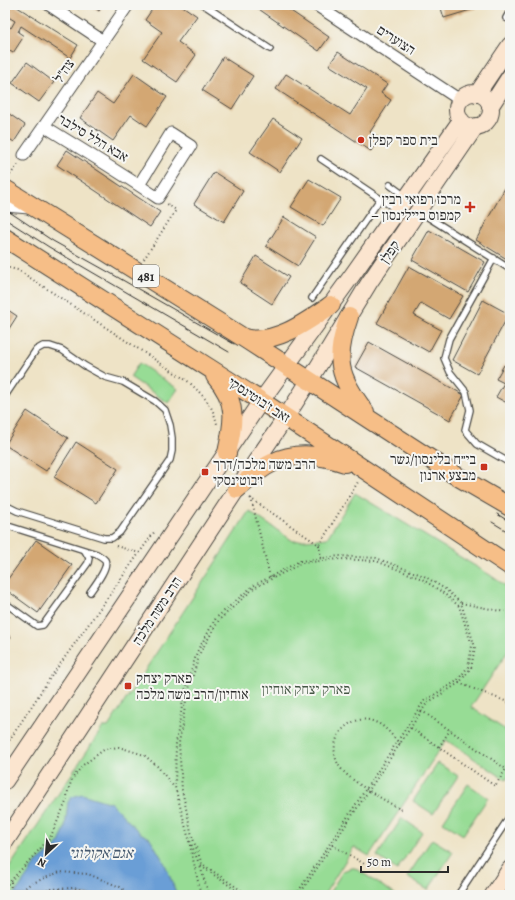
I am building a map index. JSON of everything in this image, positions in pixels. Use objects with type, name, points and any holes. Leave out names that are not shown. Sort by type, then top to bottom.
[{"type":"main road","name":"481","points":[[5,189],[43,211],[287,365],[455,475],[510,507]]},
{"type":"main road","name":"זאב ז'בוטינסקי","points":[[5,238],[286,417],[365,471],[510,566]]},
{"type":"main road","points":[[244,338],[254,340],[287,332],[301,326],[331,305]]},
{"type":"main road","points":[[349,316],[342,337],[340,355],[342,376],[354,398],[371,421]]},
{"type":"main road","points":[[206,367],[224,386],[233,412],[227,453]]},
{"type":"main road","points":[[244,493],[270,463],[282,458],[296,455],[323,457],[365,471]]},
{"type":"main road","points":[[479,546],[510,571]]},
{"type":"street","points":[[49,5],[103,41]]},
{"type":"street","name":"צה\"ל","points":[[24,155],[128,5]]},
{"type":"street","name":"הצוערים","points":[[316,5],[460,100]]},
{"type":"street","points":[[477,94],[510,45]]},
{"type":"street","points":[[490,107],[485,97],[477,94],[469,94],[460,100],[457,110],[461,120],[470,126],[476,126],[485,122],[490,112],[490,107],[508,81]]},
{"type":"street","name":"קפלן","points":[[287,365],[461,120]]},
{"type":"street","name":"אבא הלל סילבר","points":[[44,126],[158,198]]},
{"type":"street","name":"קפלן","points":[[309,380],[369,283],[476,126]]},
{"type":"street","points":[[139,185],[171,133],[191,146],[158,198]]},
{"type":"street","points":[[5,206],[26,207],[43,211]]},
{"type":"street","points":[[5,781],[261,401],[287,365]]},
{"type":"street","name":"הרב משה מלכה","points":[[5,842],[244,493],[286,417],[309,380]]},
{"type":"street","points":[[493,895],[510,869]]},
{"type":"street","points":[[505,895],[510,888]]},
{"type":"lane","points":[[204,5],[270,49]]},
{"type":"lane","points":[[510,11],[506,18],[510,20]]},
{"type":"lane","points":[[321,160],[398,210]]},
{"type":"lane","points":[[390,185],[407,197]]},
{"type":"lane","points":[[312,298],[380,198]]},
{"type":"lane","points":[[418,210],[510,269]]},
{"type":"lane","points":[[494,258],[449,339],[444,358],[450,372],[466,392],[470,410],[464,430],[477,444],[510,463]]},
{"type":"lane","points":[[5,396],[36,350],[43,346],[50,346],[62,350],[84,366],[105,377],[124,382],[155,401],[165,410],[172,438],[170,460],[120,532],[112,538],[104,538],[18,511],[5,505]]},
{"type":"lane","points":[[5,525],[85,550],[104,558],[106,561],[106,566],[90,592]]},
{"type":"lane","points":[[5,604],[37,626],[43,625],[88,563],[89,558],[85,550]]},
{"type":"lane","points":[[458,895],[510,816]]},
{"type":"path","points":[[143,260],[176,210],[158,198]]},
{"type":"path","points":[[5,267],[18,270],[189,382],[207,400],[214,412],[218,426]]},
{"type":"path","points":[[321,558],[319,545],[365,471]]},
{"type":"path","points":[[244,493],[319,545]]},
{"type":"path","points":[[244,493],[270,577]]},
{"type":"path","points":[[5,747],[48,681],[158,528]]},
{"type":"path","points":[[201,895],[175,787],[176,743],[184,694],[197,652],[216,618],[253,586],[300,561],[339,556],[376,558],[424,576],[445,589],[461,603],[510,613]]},
{"type":"path","points":[[248,895],[202,864],[192,836],[182,790],[179,743],[186,694],[200,653],[219,620],[254,588],[302,563],[340,559],[376,562],[422,578],[459,606],[472,646],[468,667],[457,681],[424,701],[296,895]]},
{"type":"path","points":[[299,895],[427,703],[460,683],[471,668],[475,647],[461,603]]},
{"type":"path","points":[[460,683],[510,703]]},
{"type":"path","points":[[411,728],[495,786],[506,769],[422,711]]},
{"type":"path","points":[[400,744],[387,729],[375,722],[366,720],[353,722],[341,730],[334,746],[338,765],[347,775],[402,810]]},
{"type":"path","points":[[439,747],[450,730]]},
{"type":"path","points":[[5,887],[50,838],[66,802],[72,779],[83,765],[105,749],[119,747],[144,755],[157,766],[175,787]]},
{"type":"path","points":[[188,836],[200,866],[209,895]]},
{"type":"path","points":[[332,846],[366,865]]},
{"type":"path","points":[[200,866],[243,895]]},
{"type":"path","points":[[16,895],[30,884],[60,872],[88,874],[120,887],[130,895]]},
{"type":"path","points":[[10,895],[11,880]]},
{"type":"path","points":[[41,895],[50,889],[74,888],[102,895]]},
{"type":"path","points":[[87,891],[114,892],[123,895]]},
{"type":"green space","points":[[139,363],[178,389],[168,403],[130,377]]},
{"type":"green space","name":"פארק יצחק אוחיון","points":[[355,493],[490,575],[510,589],[510,648],[471,707],[510,733],[510,774],[506,780],[446,740],[369,856],[354,847],[324,895],[5,895],[5,874],[103,727],[108,727],[249,511],[293,541],[327,538]]},
{"type":"green space","points":[[438,763],[458,776],[433,814],[413,801]]},
{"type":"green space","points":[[468,784],[488,798],[463,835],[443,822]]},
{"type":"green space","points":[[402,818],[422,832],[397,870],[377,856]]},
{"type":"green space","points":[[432,839],[453,852],[428,890],[407,877]]},
{"type":"green space","points":[[355,868],[396,895],[328,895],[343,871]]},
{"type":"water","name":"אגם אקולוגי","points":[[82,794],[111,803],[140,833],[150,838],[165,864],[177,895],[14,895],[36,863],[58,845],[65,828],[68,802],[72,797]]},
{"type":"building","points":[[12,5],[78,45],[70,58],[21,26],[18,32],[24,36],[13,53],[5,48],[5,24],[11,28],[15,21],[5,15]]},
{"type":"building","points":[[91,5],[103,5],[99,11]]},
{"type":"building","points":[[155,5],[181,5],[197,16],[178,42],[196,55],[177,82],[143,59],[162,32],[145,20]]},
{"type":"building","points":[[253,5],[282,5],[329,37],[319,51]]},
{"type":"building","points":[[440,5],[476,5],[477,8],[444,18]]},
{"type":"building","points":[[338,52],[387,84],[381,93],[391,100],[370,132],[379,138],[371,151],[276,89],[286,74],[350,115],[367,89],[329,65]]},
{"type":"building","points":[[223,57],[253,76],[232,109],[202,90]]},
{"type":"building","points":[[27,62],[54,82],[39,102],[12,83]]},
{"type":"building","points":[[134,74],[167,97],[147,126],[131,115],[113,141],[80,118],[97,93],[113,104]]},
{"type":"building","points":[[5,111],[25,125],[14,142],[5,136]]},
{"type":"building","points":[[273,119],[302,138],[280,172],[250,152]]},
{"type":"building","points":[[67,150],[160,212],[150,227],[57,165]]},
{"type":"building","points":[[214,172],[243,191],[224,222],[194,204]]},
{"type":"building","points":[[309,179],[341,198],[323,226],[291,207]]},
{"type":"building","points":[[510,179],[510,261],[476,240]]},
{"type":"building","points":[[284,217],[316,237],[298,266],[266,246]]},
{"type":"building","points":[[429,230],[485,262],[468,292],[412,260]]},
{"type":"building","points":[[256,256],[289,277],[272,304],[240,283]]},
{"type":"building","points":[[409,266],[463,296],[449,319],[421,303],[414,315],[441,330],[429,352],[377,323]]},
{"type":"building","points":[[483,300],[509,314],[477,374],[452,360]]},
{"type":"building","points":[[5,308],[17,316],[5,335]]},
{"type":"building","points":[[369,342],[464,395],[450,420],[355,367]]},
{"type":"building","points":[[504,365],[510,368],[510,398],[507,403],[496,397],[504,383],[496,379]]},
{"type":"building","points":[[27,411],[68,438],[46,471],[5,445]]},
{"type":"building","points":[[76,442],[118,469],[96,503],[54,477]]},
{"type":"building","points":[[36,540],[72,565],[38,613],[5,589],[5,583]]},
{"type":"building","points":[[5,633],[11,637],[5,646]]},
{"type":"tram line","points":[[5,209],[53,241],[234,344]]},
{"type":"tram line","points":[[5,219],[49,247],[229,352]]},
{"type":"tram line","points":[[497,514],[510,522]]},
{"type":"tram line","points":[[492,522],[510,533]]},
{"type":"place","name":"בית ספר קפלן","points":[[361,140]]},
{"type":"place","name":"מרכז רפואי רבין – קמפוס ביילינסון","points":[[470,207]]},
{"type":"place","name":"בי״ח בלינסון/גשר מבצע ארנון","points":[[484,467]]},
{"type":"place","name":"הרב משה מלכה/דרך ז׳בוטינסקי","points":[[205,472]]},
{"type":"place","name":"פארק יצחק אוחיון/הרב משה מלכה","points":[[128,686]]}]
